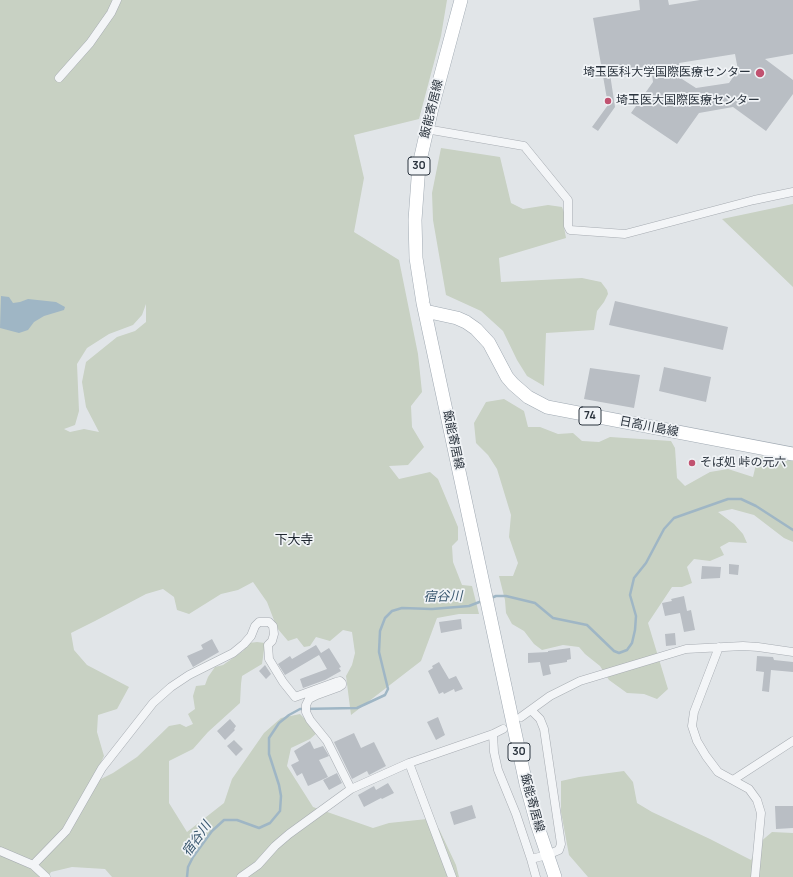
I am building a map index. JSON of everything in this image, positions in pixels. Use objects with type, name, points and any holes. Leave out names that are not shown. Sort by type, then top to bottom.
[{"type":"main road","name":"飯能寄居線","points":[[461,0],[426,129],[419,165],[415,220],[417,267],[425,311],[526,784],[546,855],[555,877]]},
{"type":"main road","name":"日高川島線","points":[[425,311],[457,318],[476,329],[491,346],[502,369],[513,384],[528,397],[547,407],[793,454]]},
{"type":"street","points":[[60,78],[90,42],[111,13],[117,0]]},
{"type":"street","points":[[426,129],[524,146],[568,200],[568,226],[570,230],[625,234],[754,200],[793,192]]},
{"type":"street","points":[[33,865],[66,831],[102,768],[153,703],[171,687],[189,675],[233,652],[244,644],[251,636],[255,626],[259,622],[269,622],[273,626],[274,634],[272,641],[268,645],[268,659],[283,682],[296,697],[336,682],[340,681],[342,683],[339,687],[316,695],[310,699],[306,705],[306,712],[310,720],[327,740],[351,789]]},
{"type":"street","points":[[719,647],[696,706],[692,726],[697,741],[718,772],[749,789],[757,800],[762,813],[755,877]]},
{"type":"street","points":[[521,717],[550,696],[580,681],[686,649],[758,647],[793,652]]},
{"type":"street","points":[[530,859],[559,850],[562,844],[544,729],[540,719],[531,710]]},
{"type":"street","points":[[241,877],[258,865],[275,846],[289,834],[351,789],[409,763],[493,734],[503,729]]},
{"type":"street","points":[[493,734],[494,752],[498,770],[516,814],[536,877]]},
{"type":"street","points":[[733,780],[793,742]]},
{"type":"street","points":[[409,763],[452,877]]},
{"type":"street","points":[[0,851],[33,865],[46,877]]},
{"type":"green space","points":[[0,0],[447,0],[441,36],[419,119],[354,135],[364,178],[354,232],[399,260],[418,354],[422,392],[411,406],[412,427],[424,447],[408,465],[389,466],[399,479],[430,472],[438,479],[458,527],[458,540],[452,546],[453,562],[462,585],[472,586],[479,614],[459,614],[437,618],[421,661],[351,715],[346,676],[352,665],[355,653],[352,632],[343,630],[330,641],[316,637],[310,646],[304,647],[297,638],[288,641],[277,628],[267,602],[253,582],[238,590],[221,594],[189,614],[177,610],[174,597],[163,589],[146,594],[71,633],[74,650],[87,665],[129,687],[117,709],[98,715],[97,732],[104,756],[91,784],[113,773],[137,757],[169,726],[180,724],[186,727],[193,724],[188,714],[195,709],[193,696],[196,686],[205,685],[208,677],[215,667],[223,665],[243,651],[249,643],[265,643],[262,664],[242,676],[240,703],[208,732],[193,749],[169,761],[169,803],[187,832],[224,803],[232,779],[264,733],[281,718],[300,714],[318,732],[310,739],[291,748],[287,766],[313,807],[373,828],[389,823],[427,819],[439,829],[456,865],[459,877],[112,877],[105,869],[72,867],[51,872],[48,877],[0,877]],"holes":[[[146,304],[146,322],[135,331],[117,337],[86,362],[82,382],[86,407],[99,432],[84,429],[70,432],[64,429],[75,425],[79,411],[77,364],[87,348],[109,334],[133,325],[142,315]]]},
{"type":"green space","points":[[441,148],[500,157],[511,203],[523,209],[548,205],[562,207],[565,215],[564,227],[566,238],[499,258],[501,282],[582,278],[601,282],[607,290],[608,294],[597,311],[594,330],[546,333],[544,386],[527,376],[517,360],[503,331],[481,311],[446,295],[433,220],[432,193]]},
{"type":"green space","points":[[793,204],[793,287],[722,219]]},
{"type":"green space","points":[[504,399],[524,411],[528,427],[540,427],[558,434],[573,433],[582,441],[599,442],[610,437],[671,441],[675,448],[677,478],[685,486],[710,472],[728,469],[753,477],[758,456],[793,461],[793,542],[784,538],[754,515],[732,509],[718,512],[734,524],[743,534],[747,543],[729,542],[720,547],[724,555],[710,561],[694,559],[687,567],[692,583],[682,587],[672,587],[648,623],[668,689],[657,699],[644,694],[627,693],[609,680],[600,666],[579,647],[563,645],[542,650],[534,644],[524,631],[512,624],[506,613],[505,600],[499,576],[513,576],[518,563],[509,537],[511,515],[497,469],[488,455],[476,443],[474,423],[486,402]]},
{"type":"green space","points":[[624,771],[633,782],[637,803],[652,812],[751,860],[759,843],[772,832],[793,833],[793,877],[588,877],[569,855],[561,812],[561,781]]},
{"type":"water","points":[[1,296],[9,297],[13,303],[28,299],[56,302],[65,307],[64,310],[44,316],[34,322],[28,330],[19,333],[0,328]]},
{"type":"building","name":"埼玉医科大学国際医療センター","points":[[639,0],[668,0],[669,5],[700,0],[793,0],[793,54],[765,59],[793,80],[793,94],[766,131],[733,107],[699,113],[677,144],[631,113],[653,82],[651,67],[610,74],[615,107],[598,131],[592,127],[608,105],[593,18],[640,10]],"holes":[[[735,54],[738,70],[729,83],[696,88],[682,79],[679,63]]]},
{"type":"building","points":[[615,301],[728,327],[723,350],[609,325]]},
{"type":"building","points":[[664,367],[711,377],[706,402],[659,391]]},
{"type":"building","points":[[590,368],[640,375],[634,408],[584,399]]},
{"type":"building","points":[[729,564],[739,565],[738,575],[729,574]]},
{"type":"building","points":[[702,566],[721,567],[720,578],[701,579]]},
{"type":"building","points":[[684,596],[687,611],[691,610],[695,630],[684,632],[680,613],[665,616],[662,603]]},
{"type":"building","points":[[461,619],[462,629],[441,633],[439,622]]},
{"type":"building","points":[[675,633],[676,645],[666,646],[665,634]]},
{"type":"building","points":[[212,639],[219,652],[193,667],[187,656],[203,649],[201,645]]},
{"type":"building","points":[[316,645],[321,653],[329,648],[341,667],[339,668],[341,671],[325,680],[303,688],[300,679],[327,669],[319,655],[285,675],[278,664],[290,656],[292,659]]},
{"type":"building","points":[[570,648],[571,659],[567,660],[567,662],[549,665],[551,674],[543,676],[540,662],[528,663],[528,653],[548,652]]},
{"type":"building","points":[[757,656],[773,657],[774,660],[793,662],[793,672],[771,670],[769,692],[762,691],[764,672],[756,671]]},
{"type":"building","points":[[439,662],[449,679],[456,676],[463,689],[455,692],[454,689],[444,694],[443,692],[439,694],[428,671],[433,668],[432,666]]},
{"type":"building","points":[[265,665],[271,674],[266,679],[259,671]]},
{"type":"building","points":[[438,717],[445,735],[436,740],[427,722]]},
{"type":"building","points":[[230,719],[236,726],[234,729],[235,730],[225,740],[217,731]]},
{"type":"building","points":[[354,733],[361,748],[374,742],[386,766],[369,775],[367,771],[352,779],[334,742]]},
{"type":"building","points":[[234,740],[243,749],[236,756],[227,746]]},
{"type":"building","points":[[310,741],[314,749],[323,746],[329,756],[319,760],[328,777],[308,786],[302,773],[297,776],[291,765],[299,761],[294,751]]},
{"type":"building","points":[[337,773],[342,783],[329,790],[323,780]]},
{"type":"building","points":[[388,783],[394,793],[364,807],[358,795],[374,786],[376,790]]},
{"type":"building","points":[[472,805],[476,818],[454,825],[450,812]]},
{"type":"building","points":[[775,806],[793,806],[793,828],[776,829]]},
{"type":"waterway","name":"宿谷川","points":[[491,598],[496,596],[506,596],[535,603],[553,618],[587,625],[614,651],[619,653],[627,650],[632,643],[635,630],[636,616],[630,595],[634,578],[646,563],[664,529],[674,518],[728,499],[741,499],[756,506],[793,530]]},
{"type":"waterway","name":"宿谷川","points":[[187,877],[188,867],[193,857],[212,831],[224,820],[237,820],[259,828],[270,823],[280,811],[281,796],[279,785],[269,754],[269,738],[279,723],[300,709],[357,708],[385,695],[388,689],[379,652],[380,631],[385,618],[392,611],[402,608],[432,609],[469,606],[482,601]]},
{"type":"place","name":"埼玉医科大学国際医療センター","points":[[760,73]]},
{"type":"place","name":"埼玉医大国際医療センター","points":[[608,101]]},
{"type":"place","name":"そば処 峠の元六","points":[[692,463]]},
{"type":"district","name":"下大寺","points":[[294,540]]}]
